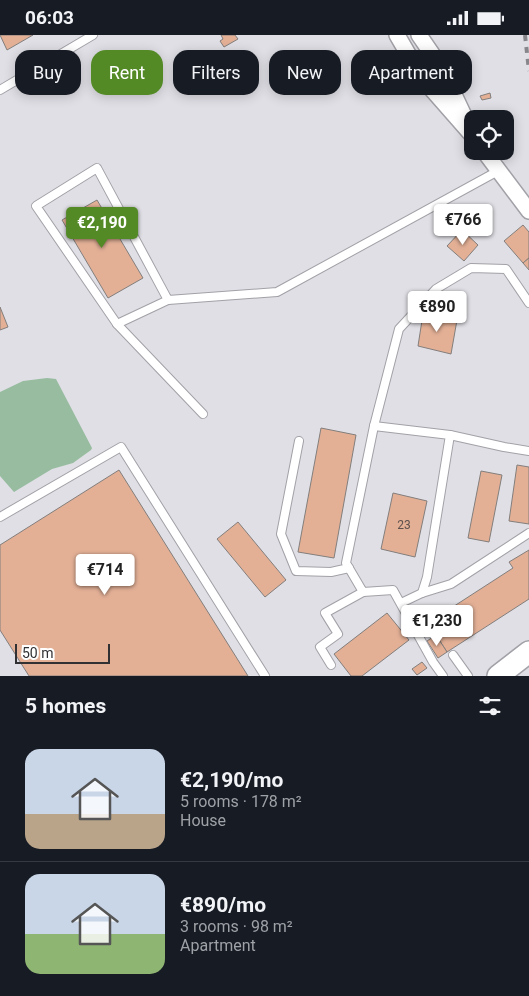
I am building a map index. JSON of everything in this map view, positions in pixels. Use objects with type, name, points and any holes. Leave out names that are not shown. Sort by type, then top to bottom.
[{"type":"main road","points":[[498,676],[529,652]]},
{"type":"street","points":[[397,35],[422,78],[472,135],[441,67],[419,35]]},
{"type":"street","points":[[490,160],[529,211]]},
{"type":"lane","points":[[0,91],[93,35]]},
{"type":"lane","points":[[168,300],[97,168],[36,206],[117,324],[203,414]]},
{"type":"lane","points":[[117,324],[168,300],[277,292],[498,171]]},
{"type":"lane","points":[[363,592],[346,563],[374,426],[399,329],[436,289],[471,268],[506,269],[529,303]]},
{"type":"lane","points":[[374,426],[450,435],[529,451]]},
{"type":"lane","points":[[422,593],[427,577],[450,435]]},
{"type":"lane","points":[[299,441],[281,534],[296,571],[331,572],[348,567]]},
{"type":"lane","points":[[0,517],[121,447],[265,676]]},
{"type":"lane","points":[[401,603],[422,593],[451,584],[529,533]]},
{"type":"lane","points":[[331,665],[320,647],[338,634],[326,613],[363,592],[393,590],[433,662],[443,676]]},
{"type":"lane","points":[[453,655],[468,676]]},
{"type":"green space","points":[[47,378],[56,379],[92,448],[73,463],[52,469],[14,492],[0,476],[0,392],[23,381]]},
{"type":"building","points":[[0,35],[33,35],[7,50]]},
{"type":"building","points":[[221,35],[235,35],[238,39],[224,47],[220,41],[223,39]]},
{"type":"building","points":[[490,93],[491,98],[482,100],[480,96]]},
{"type":"building","points":[[97,200],[143,278],[108,298],[62,220]]},
{"type":"building","points":[[523,225],[529,232],[529,258],[523,263],[504,241]]},
{"type":"building","points":[[462,230],[478,245],[464,261],[447,246]]},
{"type":"building","points":[[529,258],[529,270],[523,263]]},
{"type":"building","points":[[0,307],[8,327],[0,330]]},
{"type":"building","points":[[423,314],[457,320],[451,354],[418,346]]},
{"type":"building","points":[[321,428],[356,435],[334,558],[298,552]]},
{"type":"building","points":[[517,465],[529,467],[529,524],[509,521]]},
{"type":"building","points":[[119,470],[248,676],[29,676],[0,630],[0,545]]},
{"type":"building","points":[[481,471],[502,475],[489,542],[468,538]]},
{"type":"building","points":[[393,493],[427,501],[415,557],[381,549]]},
{"type":"building","points":[[238,522],[286,580],[265,597],[217,539]]},
{"type":"building","points":[[529,550],[529,599],[447,652],[428,623],[513,568],[509,562]]},
{"type":"building","points":[[387,613],[409,640],[362,676],[351,676],[334,654]]},
{"type":"building","points":[[436,635],[447,652],[438,658],[427,641]]},
{"type":"building","points":[[422,662],[427,668],[417,675],[412,669]]},
{"type":"railway","points":[[525,35],[529,71]]}]
